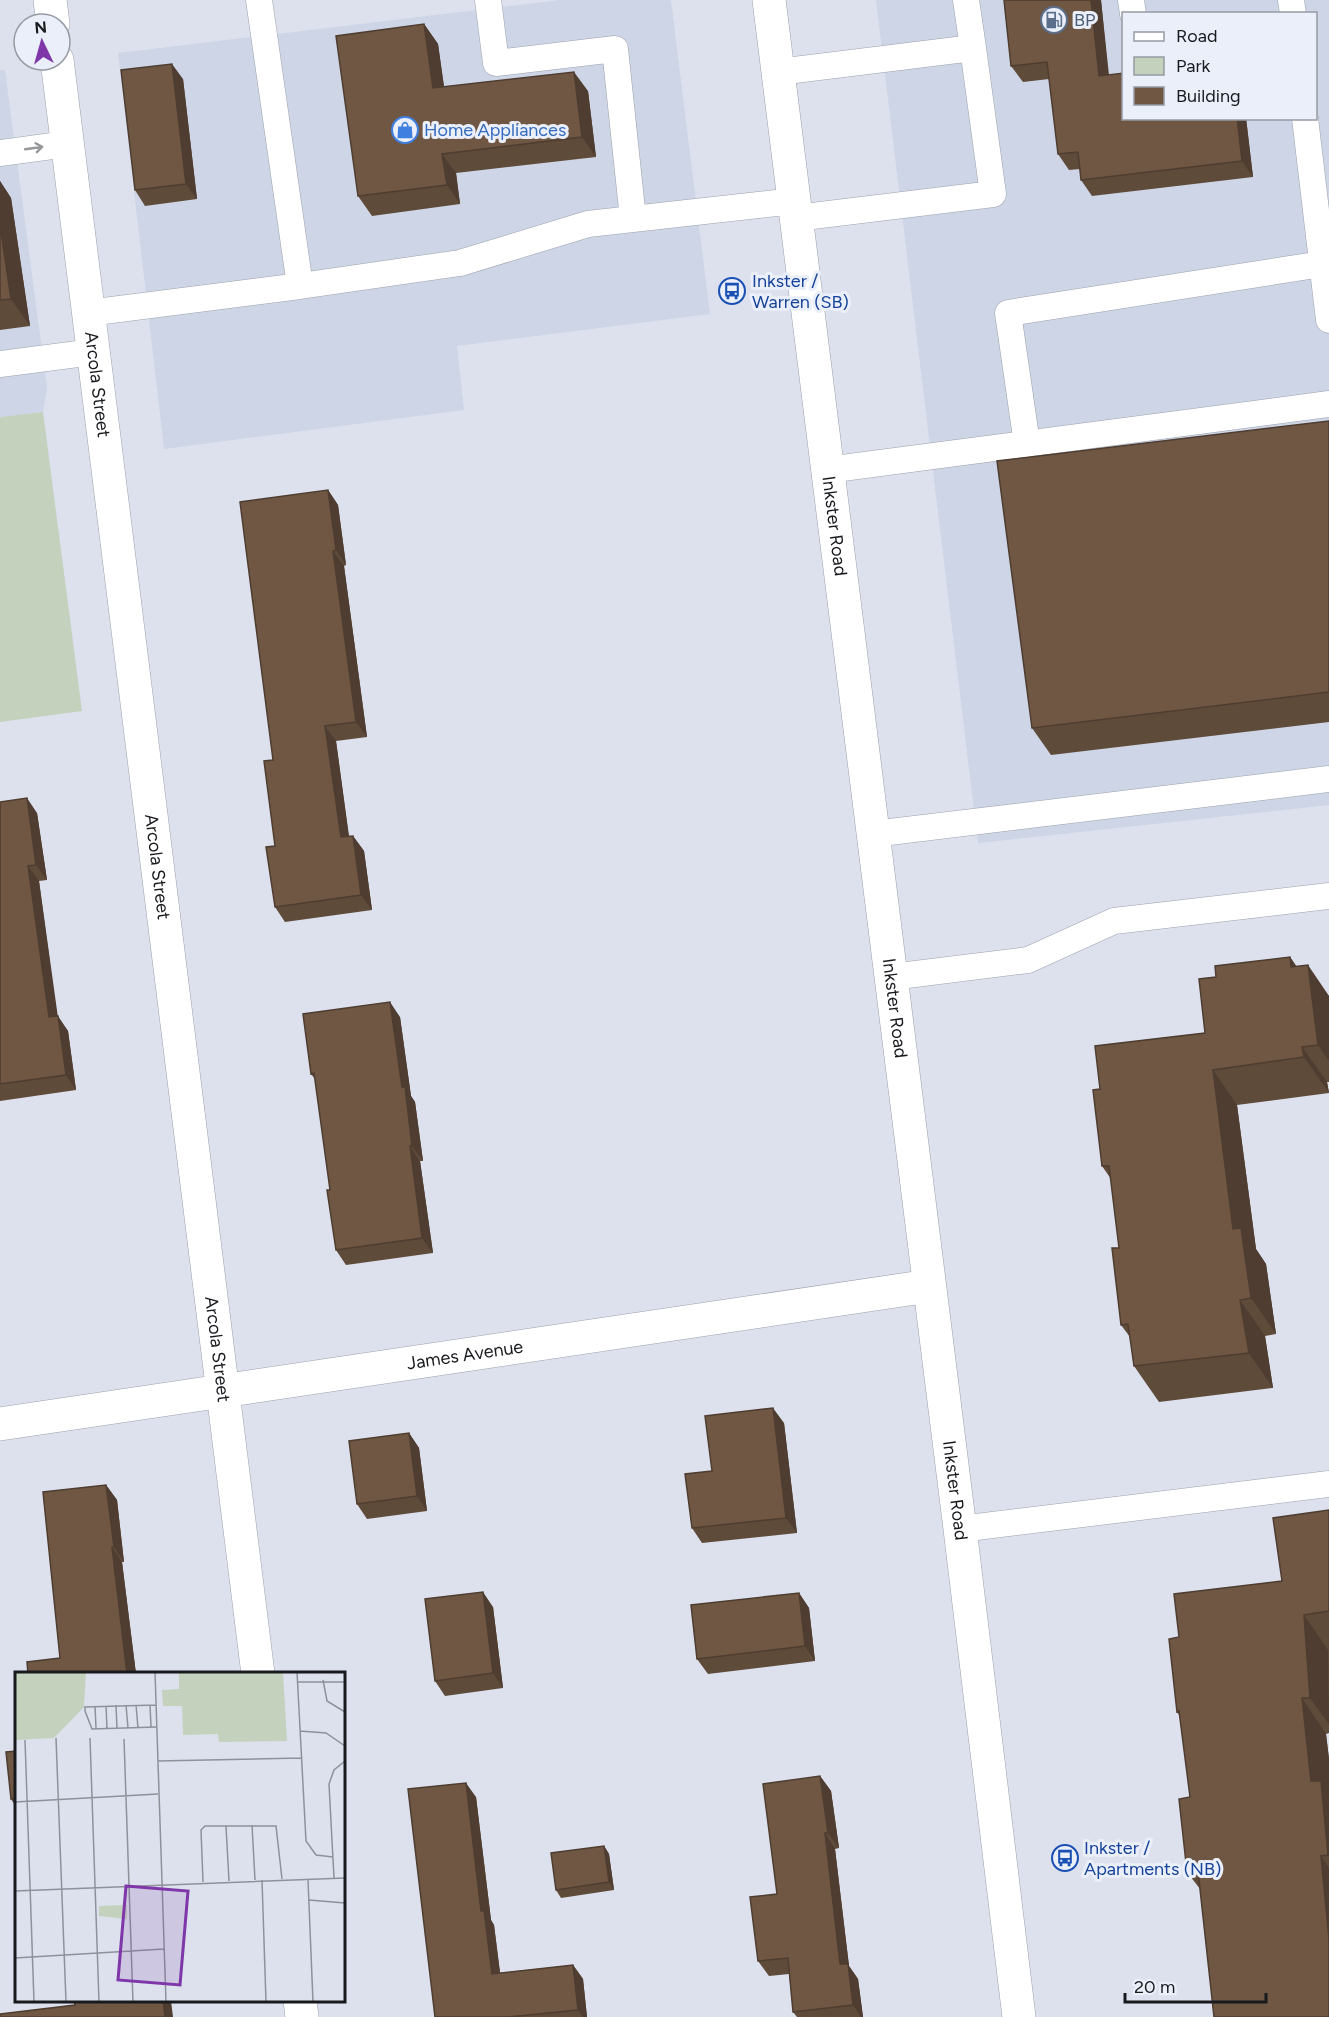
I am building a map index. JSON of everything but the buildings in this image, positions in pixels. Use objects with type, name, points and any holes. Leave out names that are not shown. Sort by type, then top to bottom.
[{"type":"street","name":"Inkster Road","points":[[769,0],[1019,2017]]},
{"type":"street","name":"Arcola Street","points":[[58,72],[258,1672]]},
{"type":"street","name":"James Avenue","points":[[0,1424],[222,1393],[929,1286]]},
{"type":"street","points":[[300,2002],[302,2017]]},
{"type":"lane","points":[[259,0],[300,286]]},
{"type":"lane","points":[[488,0],[496,63],[615,49],[633,219]]},
{"type":"lane","points":[[88,313],[460,263],[588,224],[993,194],[966,0]]},
{"type":"lane","points":[[778,72],[973,48]]},
{"type":"lane","points":[[1305,120],[1329,320]]},
{"type":"lane","points":[[0,153],[67,144]]},
{"type":"lane","points":[[1027,444],[1008,313],[1322,264]]},
{"type":"lane","points":[[0,364],[93,352]]},
{"type":"lane","points":[[827,470],[1329,404]]},
{"type":"lane","points":[[873,834],[1329,779]]},
{"type":"lane","points":[[891,977],[1028,960],[1114,921],[1329,896]]},
{"type":"lane","points":[[960,1529],[1329,1484]]},
{"type":"shaded area","points":[[560,0],[671,0],[710,314],[457,346],[464,410],[164,449],[118,53]]},
{"type":"shaded area","points":[[876,0],[1329,0],[1329,805],[978,843]]},
{"type":"shaded area","points":[[0,70],[5,70],[47,388],[43,412],[0,417]]},
{"type":"green space","points":[[43,412],[82,711],[0,722],[0,417]]},
{"type":"place","name":"BP","points":[[1054,20]]},
{"type":"place","name":"Home Appliances","points":[[405,130]]},
{"type":"place","name":"Inkster / Warren (SB)","points":[[732,291]]},
{"type":"place","name":"Inkster / Apartments (NB)","points":[[1065,1858]]}]
